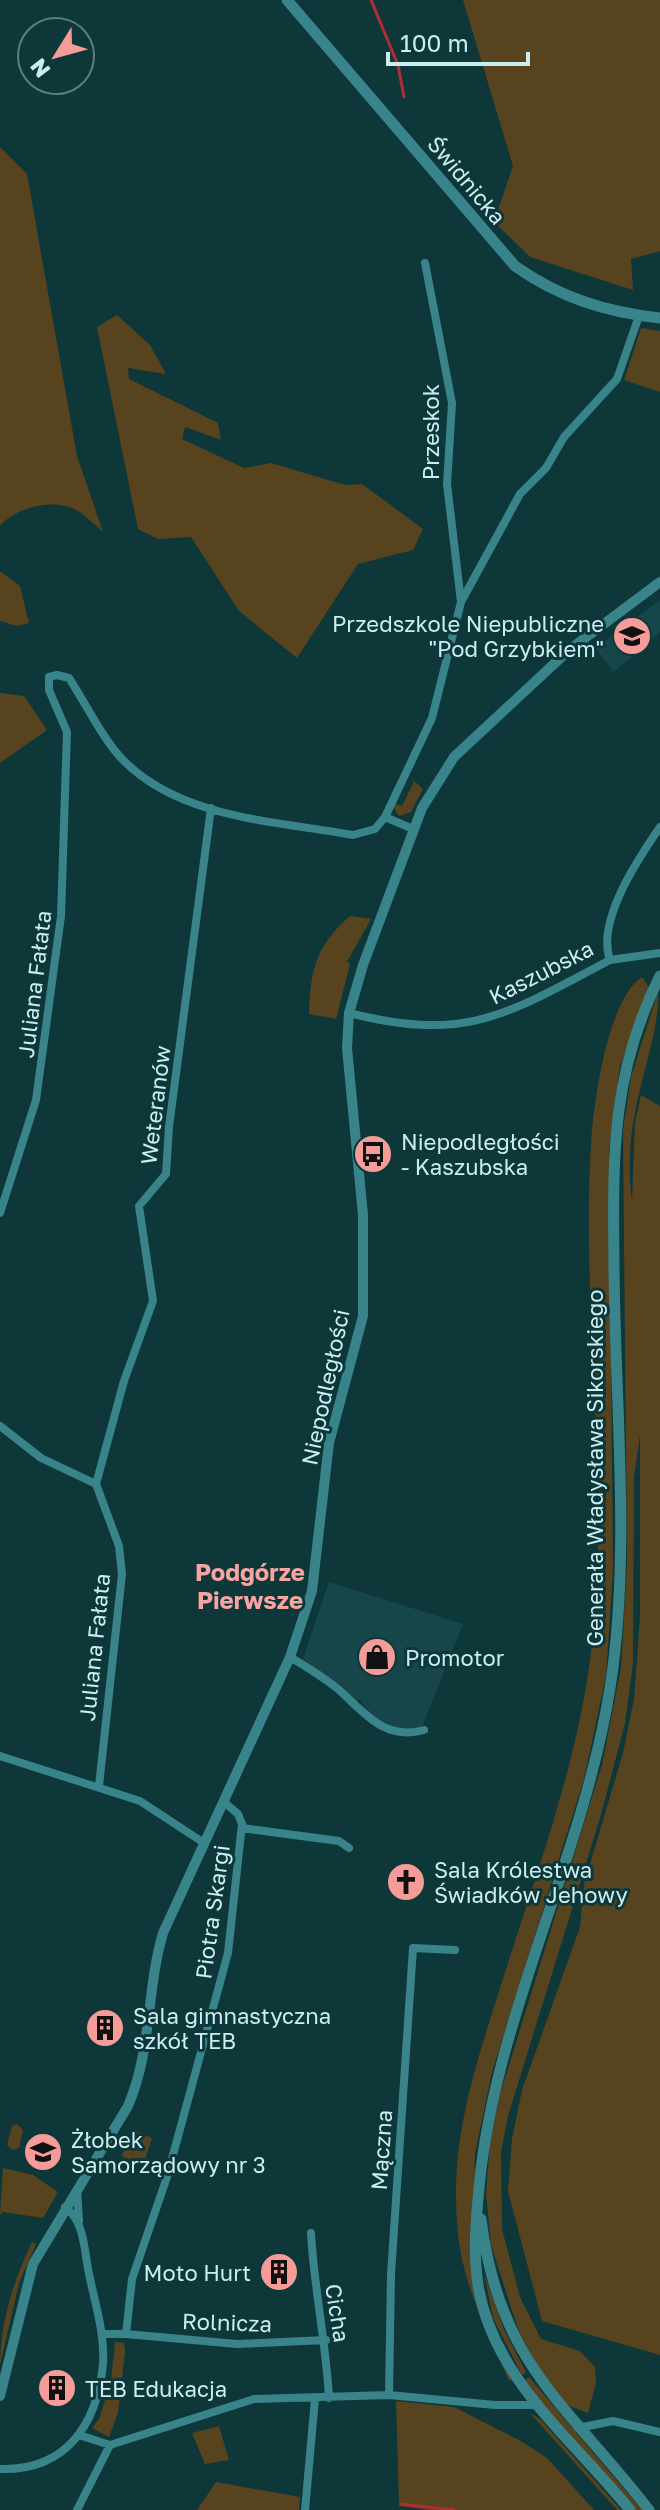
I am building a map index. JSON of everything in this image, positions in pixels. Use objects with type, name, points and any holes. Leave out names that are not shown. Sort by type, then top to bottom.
[{"type":"main road","name":"Świdnicka","points":[[287,0],[515,266],[565,296],[639,316],[660,318]]},
{"type":"main road","name":"Generała Władysława Sikorskiego","points":[[630,2510],[536,2405],[503,2350],[479,2289],[475,2215],[488,2112],[595,1763],[610,1690],[615,1648],[618,1558],[613,1162],[629,1048],[660,976]]},
{"type":"main road","name":"Generała Władysława Sikorskiego","points":[[479,2189],[491,2274],[509,2327],[540,2383],[649,2510]]},
{"type":"street","name":"Przeskok","points":[[425,263],[452,403],[447,484],[461,602]]},
{"type":"street","name":"Przeskok","points":[[385,817],[432,718],[461,602],[520,494],[546,468],[564,437],[617,379],[639,316]]},
{"type":"street","name":"Niepodległości","points":[[0,2396],[28,2278],[65,2207],[128,2106],[138,2084],[145,2057],[152,1972],[163,1933],[290,1657],[312,1591],[329,1443],[363,1316],[363,1215],[347,1048],[349,1013],[413,829],[438,778],[468,743],[569,650],[660,582]]},
{"type":"street","name":"Juliana Fałata","points":[[0,1213],[36,1100],[51,1004],[65,863],[67,732],[49,690],[49,677],[69,678],[121,758],[141,776],[167,795],[211,808]]},
{"type":"street","points":[[211,808],[353,835],[375,829],[385,817],[413,829]]},
{"type":"street","name":"Weteranów","points":[[96,1484],[128,1369],[153,1301],[139,1206],[166,1174],[169,1127],[211,808]]},
{"type":"street","name":"Kaszubska","points":[[349,1013],[418,1026],[479,1022],[610,960],[606,933],[624,888],[660,827]]},
{"type":"street","points":[[610,960],[628,955],[660,953]]},
{"type":"street","points":[[0,1426],[41,1458],[96,1484]]},
{"type":"street","name":"Juliana Fałata","points":[[96,1484],[119,1546],[122,1574],[99,1786]]},
{"type":"street","points":[[290,1657],[329,1683],[381,1728],[396,1733],[424,1730]]},
{"type":"street","points":[[0,1756],[140,1801],[204,1843]]},
{"type":"street","name":"Piotra Skargi","points":[[126,2334],[132,2279],[167,2177],[228,1953],[242,1828],[238,1814],[224,1802]]},
{"type":"street","points":[[242,1828],[339,1841],[349,1848]]},
{"type":"street","name":"Mączna","points":[[389,2395],[391,2274],[413,1948],[455,1950]]},
{"type":"street","points":[[0,2469],[46,2464],[79,2435],[100,2380],[102,2334],[79,2221],[77,2187]]},
{"type":"street","points":[[65,2207],[79,2221]]},
{"type":"street","name":"Cicha","points":[[311,2233],[314,2280],[326,2340],[329,2398]]},
{"type":"street","points":[[102,2334],[126,2334]]},
{"type":"street","name":"Rolnicza","points":[[126,2334],[237,2344],[326,2340]]},
{"type":"street","points":[[79,2435],[110,2445],[254,2399],[389,2395],[495,2405],[536,2405]]},
{"type":"street","points":[[305,2510],[315,2399]]},
{"type":"street","points":[[577,2428],[613,2421],[660,2432]]},
{"type":"street","points":[[77,2510],[110,2445]]},
{"type":"shaded area","points":[[463,0],[660,0],[660,251],[631,259],[633,290],[530,257],[494,222],[513,166]]},
{"type":"shaded area","points":[[0,147],[27,174],[77,456],[103,532],[78,511],[58,505],[26,509],[0,526]]},
{"type":"shaded area","points":[[117,315],[150,345],[166,374],[128,368],[129,379],[218,423],[221,440],[185,427],[182,439],[244,468],[271,463],[345,485],[362,484],[423,529],[413,550],[358,564],[297,658],[239,611],[191,537],[158,539],[138,529],[97,327]]},
{"type":"shaded area","points":[[641,328],[660,331],[660,392],[624,380]]},
{"type":"shaded area","points":[[0,571],[20,586],[29,623],[17,626],[0,621]]},
{"type":"shaded area","name":"Przedszkole Niepubliczne \"Pod Grzybkiem\"","points":[[660,600],[660,632],[614,672],[595,648]]},
{"type":"shaded area","points":[[0,693],[24,696],[47,730],[0,763]]},
{"type":"shaded area","points":[[409,776],[423,789],[411,812],[399,816],[395,804],[402,806],[414,782]]},
{"type":"shaded area","points":[[350,916],[371,919],[347,962],[350,964],[336,1019],[309,1014],[313,972],[322,948]]},
{"type":"shaded area","points":[[642,977],[649,987],[620,1066],[609,1150],[613,1570],[606,1676],[584,1779],[492,2072],[475,2154],[473,2289],[485,2326],[467,2279],[459,2242],[456,2207],[460,2142],[472,2080],[567,1774],[586,1688],[597,1580],[598,1515],[589,1258],[592,1129],[601,1070],[613,1025],[631,988]]},
{"type":"shaded area","points":[[658,992],[653,1036],[633,1124],[630,1168],[632,1200],[635,1123],[641,1095],[660,1106],[660,2355],[542,2321],[508,2191],[512,2139],[522,2090],[580,1927],[584,1884],[623,1753],[634,1699],[640,1617],[640,1435],[634,1478],[633,1663],[625,1723],[601,1815],[508,2116],[501,2152],[502,2229],[520,2297],[541,2339],[580,2351],[595,2367],[596,2383],[588,2413],[569,2406],[561,2398],[535,2362],[518,2329],[491,2245],[486,2193],[490,2142],[500,2094],[602,1765],[621,1667],[627,1563],[623,1130],[631,1077]]},
{"type":"shaded area","name":"Promotor","points":[[329,1582],[463,1624],[422,1727],[399,1730],[374,1722],[360,1699],[354,1703],[347,1692],[303,1659]]},
{"type":"shaded area","points":[[17,2124],[23,2130],[19,2148],[13,2150],[7,2145],[12,2126]]},
{"type":"shaded area","points":[[136,2131],[152,2138],[143,2165],[121,2156]]},
{"type":"shaded area","points":[[3,2168],[33,2175],[58,2192],[43,2218],[3,2212],[0,2215]]},
{"type":"shaded area","points":[[32,2242],[36,2244],[19,2283],[0,2365],[2,2333],[9,2302]]},
{"type":"shaded area","points":[[484,2273],[504,2330],[526,2372],[522,2375],[493,2318]]},
{"type":"shaded area","points":[[491,2339],[512,2379],[509,2381],[502,2364]]},
{"type":"shaded area","points":[[115,2342],[124,2343],[125,2352],[118,2413],[109,2437],[92,2428],[99,2419],[111,2381]]},
{"type":"shaded area","points":[[529,2377],[642,2510],[636,2510],[551,2415],[525,2380]]},
{"type":"shaded area","points":[[396,2401],[454,2407],[521,2441],[547,2458],[594,2510],[429,2510],[399,2506]]},
{"type":"shaded area","points":[[530,2413],[540,2419],[621,2510],[617,2510]]},
{"type":"shaded area","points":[[219,2426],[229,2460],[205,2464],[192,2433]]},
{"type":"shaded area","points":[[216,2482],[300,2497],[299,2510],[197,2510]]},
{"type":"waterway","points":[[371,0],[398,65],[404,97]]},
{"type":"waterway","points":[[401,2504],[454,2510]]},
{"type":"place","name":"Przedszkole Niepubliczne \"Pod Grzybkiem\"","points":[[632,636]]},
{"type":"place","name":"Niepodległości - Kaszubska","points":[[373,1154]]},
{"type":"place","name":"Promotor","points":[[377,1657]]},
{"type":"place","name":"Sala Królestwa Świadków Jehowy","points":[[406,1882]]},
{"type":"place","name":"Sala gimnastyczna szkół TEB","points":[[105,2028]]},
{"type":"place","name":"Żłobek Samorządowy nr 3","points":[[43,2152]]},
{"type":"place","name":"Moto Hurt","points":[[279,2272]]},
{"type":"place","name":"TEB Edukacja","points":[[57,2388]]},
{"type":"district","name":"Podgórze Pierwsze","points":[[250,1585]]}]
